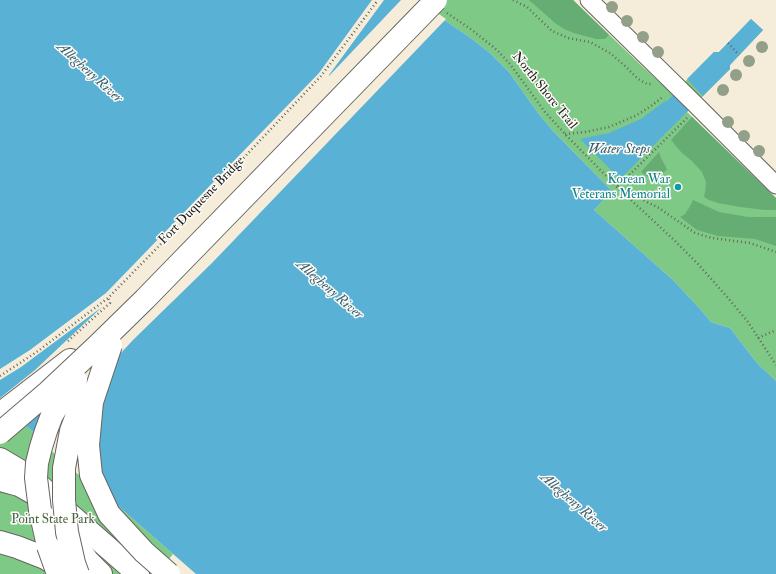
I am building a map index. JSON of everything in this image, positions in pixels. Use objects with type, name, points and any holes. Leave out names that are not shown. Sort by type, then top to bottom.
[{"type":"main road","points":[[0,433],[48,392],[145,299],[438,3]]},
{"type":"main road","points":[[78,574],[67,532],[64,500],[64,468],[71,431],[90,382],[112,345],[145,299]]},
{"type":"main road","points":[[58,574],[48,546],[40,510],[36,478],[39,457],[46,431],[52,415],[61,400],[110,337],[145,299]]},
{"type":"main road","points":[[0,414],[145,299]]},
{"type":"main road","points":[[112,345],[92,402],[88,445],[91,475],[109,514],[144,552],[169,574]]},
{"type":"main road","points":[[87,367],[71,404],[64,426],[58,476],[60,496],[71,535],[88,561],[101,574]]},
{"type":"main road","points":[[0,459],[32,478],[138,574]]},
{"type":"main road","points":[[0,480],[19,485],[68,512]]},
{"type":"main road","points":[[0,542],[45,558],[71,574]]},
{"type":"street","points":[[589,0],[776,185]]},
{"type":"path","name":"Fort Duquesne Bridge","points":[[0,376],[20,364],[108,298],[322,76],[378,0]]},
{"type":"path","points":[[513,0],[527,7],[552,31],[568,38],[590,42],[610,53],[638,79],[647,84],[677,86]]},
{"type":"path","name":"North Shore Trail","points":[[438,3],[496,50],[510,64],[545,112],[565,134],[616,186],[698,264],[748,322],[776,365]]},
{"type":"path","points":[[728,43],[739,55]]},
{"type":"path","points":[[565,134],[586,132],[609,127],[637,115],[652,106],[661,98]]},
{"type":"path","points":[[683,122],[616,186],[659,208],[695,233],[712,238],[750,243],[776,252]]},
{"type":"path","points":[[758,338],[776,330]]},
{"type":"green space","points":[[422,0],[573,0],[645,69],[666,88],[674,93],[714,52],[719,52],[751,19],[763,30],[730,65],[730,69],[687,112],[776,198],[776,381],[757,363],[730,328],[711,322],[673,280],[594,210],[612,191],[553,131],[538,113],[509,72],[490,53],[438,16]]},
{"type":"green space","points":[[529,0],[573,0],[609,35],[605,39],[596,39],[564,29]]},
{"type":"green space","points":[[692,117],[776,198],[776,210],[740,207],[718,203],[704,197],[706,182],[702,172],[671,140]]},
{"type":"green space","points":[[659,152],[667,169],[660,177],[648,177],[641,172]]},
{"type":"green space","points":[[693,200],[719,212],[748,217],[776,217],[776,246],[755,239],[718,236],[697,230],[680,217],[685,214]]},
{"type":"green space","name":"Point State Park","points":[[0,403],[173,554],[157,574],[0,574]]},
{"type":"water","name":"Allegheny River","points":[[0,0],[422,0],[438,16],[490,53],[509,72],[538,113],[553,131],[612,191],[594,210],[673,280],[711,322],[730,328],[757,363],[776,381],[776,574],[196,574],[0,403]]},
{"type":"water","points":[[751,19],[763,30],[730,65],[730,69],[703,96],[687,79],[714,52],[719,52]]},
{"type":"water","name":"Water Steps","points":[[675,93],[690,109],[620,179],[580,139],[609,133],[641,119],[665,101],[666,102]]},
{"type":"pier","points":[[372,0],[384,0],[329,76],[401,0],[425,0],[446,19],[212,263],[120,354],[109,370],[92,443],[111,503],[33,435],[51,396],[0,406],[0,398],[35,370],[102,307],[21,367],[0,380],[0,369],[30,350],[106,293],[319,73]]},
{"type":"place","name":"Korean War Veterans Memorial","points":[[678,187]]}]
